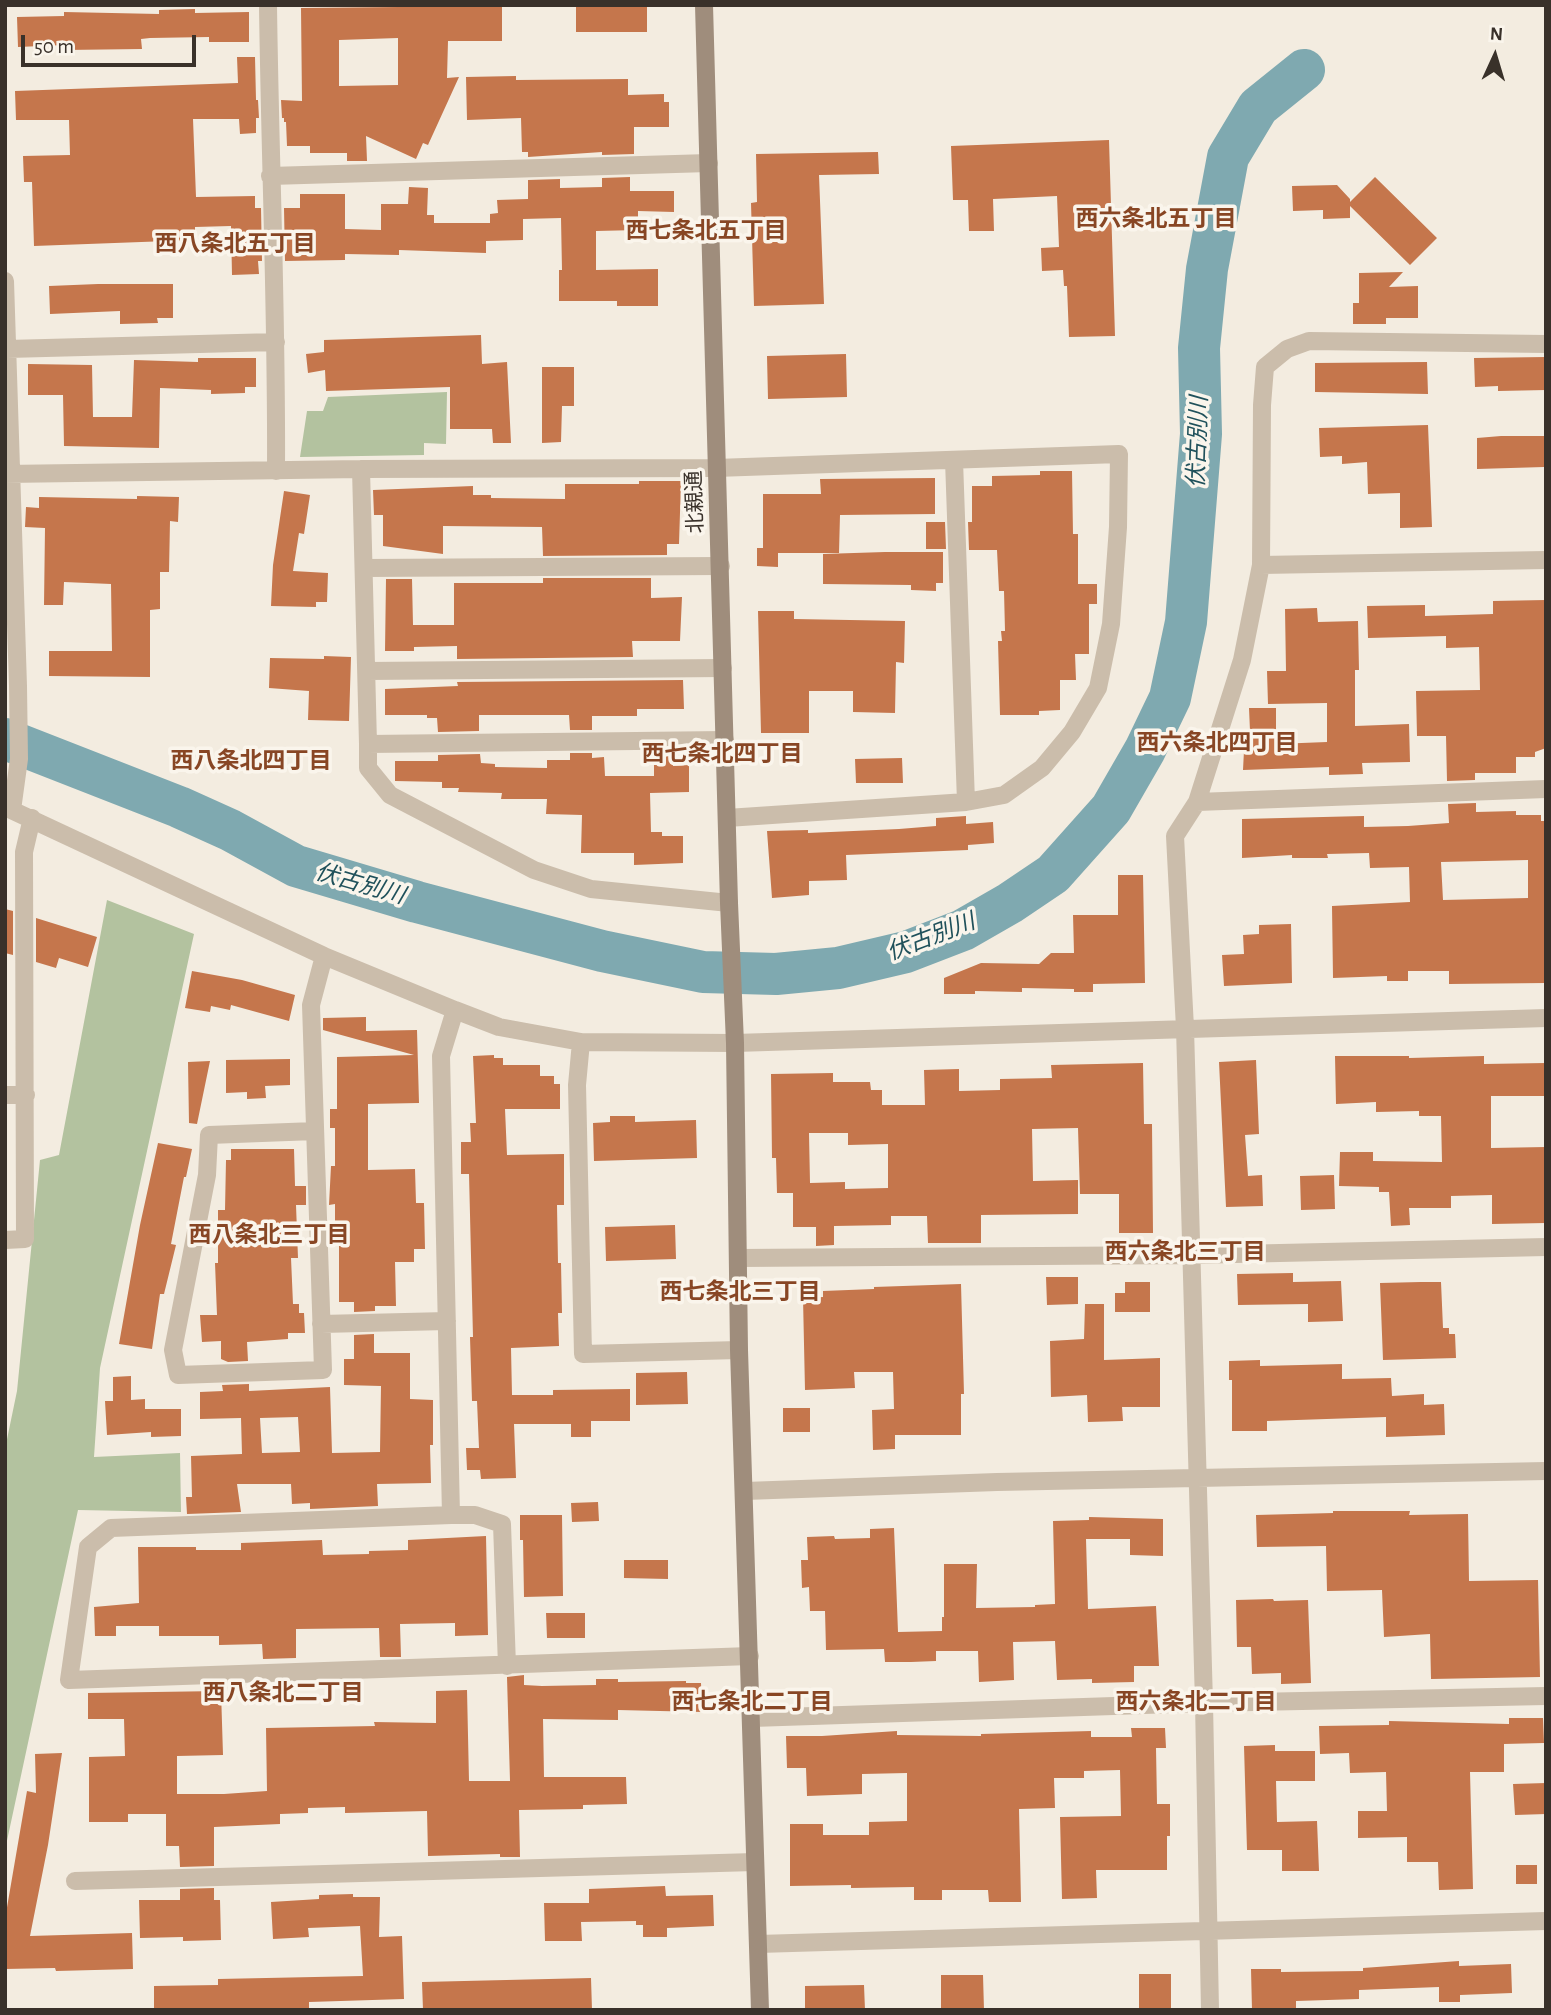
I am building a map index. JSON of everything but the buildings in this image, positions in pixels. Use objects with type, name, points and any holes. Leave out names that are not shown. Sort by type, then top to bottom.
[{"type":"street","points":[[268,5],[276,342],[276,471]]},
{"type":"street","name":"北親通","points":[[704,5],[735,1043],[739,1350],[760,2010]]},
{"type":"street","points":[[270,176],[709,163]]},
{"type":"street","points":[[5,281],[19,759],[9,808],[324,956],[455,1010],[499,1027],[580,1042],[735,1043],[1546,1018]]},
{"type":"street","points":[[1210,2010],[1185,1028],[1175,836],[1197,802],[1242,660],[1261,565],[1262,405],[1265,368],[1287,349],[1309,341],[1546,344]]},
{"type":"street","points":[[7,349],[276,342]]},
{"type":"street","points":[[9,474],[716,468],[1119,454],[1118,527],[1111,624],[1098,688],[1072,732],[1042,768],[1004,795],[966,802],[727,818]]},
{"type":"street","points":[[954,460],[966,802]]},
{"type":"street","points":[[361,469],[368,768],[390,794],[534,870],[591,889],[729,903]]},
{"type":"street","points":[[1261,565],[1546,560]]},
{"type":"street","points":[[364,568],[720,566]]},
{"type":"street","points":[[367,671],[723,667]]},
{"type":"street","points":[[369,744],[725,740]]},
{"type":"street","points":[[1197,802],[1546,789]]},
{"type":"street","points":[[5,1240],[26,1239],[24,852],[32,818]]},
{"type":"street","points":[[315,1131],[209,1135],[207,1175],[173,1350],[178,1375],[323,1370],[311,1005],[324,956]]},
{"type":"street","points":[[451,1515],[440,1056],[455,1010]]},
{"type":"street","points":[[580,1042],[577,1085],[583,1354],[739,1350]]},
{"type":"street","points":[[5,1095],[26,1095]]},
{"type":"street","points":[[738,1258],[1191,1255],[1546,1247]]},
{"type":"street","points":[[321,1324],[447,1321]]},
{"type":"street","points":[[745,1491],[997,1482],[1546,1471]]},
{"type":"street","points":[[507,1666],[502,1524],[475,1515],[451,1515],[111,1528],[88,1547],[69,1680],[507,1666],[750,1657]]},
{"type":"street","points":[[752,1718],[1204,1703],[1546,1696]]},
{"type":"street","points":[[75,1881],[755,1862]]},
{"type":"street","points":[[758,1944],[1546,1921]]},
{"type":"green space","points":[[447,392],[446,444],[424,443],[424,455],[300,457],[307,411],[323,411],[328,397]]},
{"type":"green space","points":[[107,900],[194,934],[100,1368],[94,1457],[180,1453],[181,1512],[78,1510],[5,1850],[5,1449],[17,1391],[40,1160],[59,1155]]},
{"type":"waterway","name":"伏古別川","points":[[5,739],[179,807],[230,830],[296,866],[417,902],[602,951],[703,972],[776,974],[838,968],[906,952],[963,930],[1053,874],[1111,809],[1145,750],[1170,698],[1186,622],[1201,434],[1199,348],[1207,269],[1228,157],[1258,107],[1304,70]]},
{"type":"district","name":"西六条北五丁目","points":[[1156,219]]},
{"type":"district","name":"西七条北五丁目","points":[[706,231]]},
{"type":"district","name":"西八条北五丁目","points":[[235,244]]},
{"type":"district","name":"西六条北四丁目","points":[[1217,743]]},
{"type":"district","name":"西七条北四丁目","points":[[722,754]]},
{"type":"district","name":"西八条北四丁目","points":[[251,761]]},
{"type":"district","name":"西八条北三丁目","points":[[269,1235]]},
{"type":"district","name":"西六条北三丁目","points":[[1185,1252]]},
{"type":"district","name":"西七条北三丁目","points":[[740,1292]]},
{"type":"district","name":"西八条北二丁目","points":[[283,1693]]},
{"type":"district","name":"西七条北二丁目","points":[[752,1702]]},
{"type":"district","name":"西六条北二丁目","points":[[1196,1702]]}]
